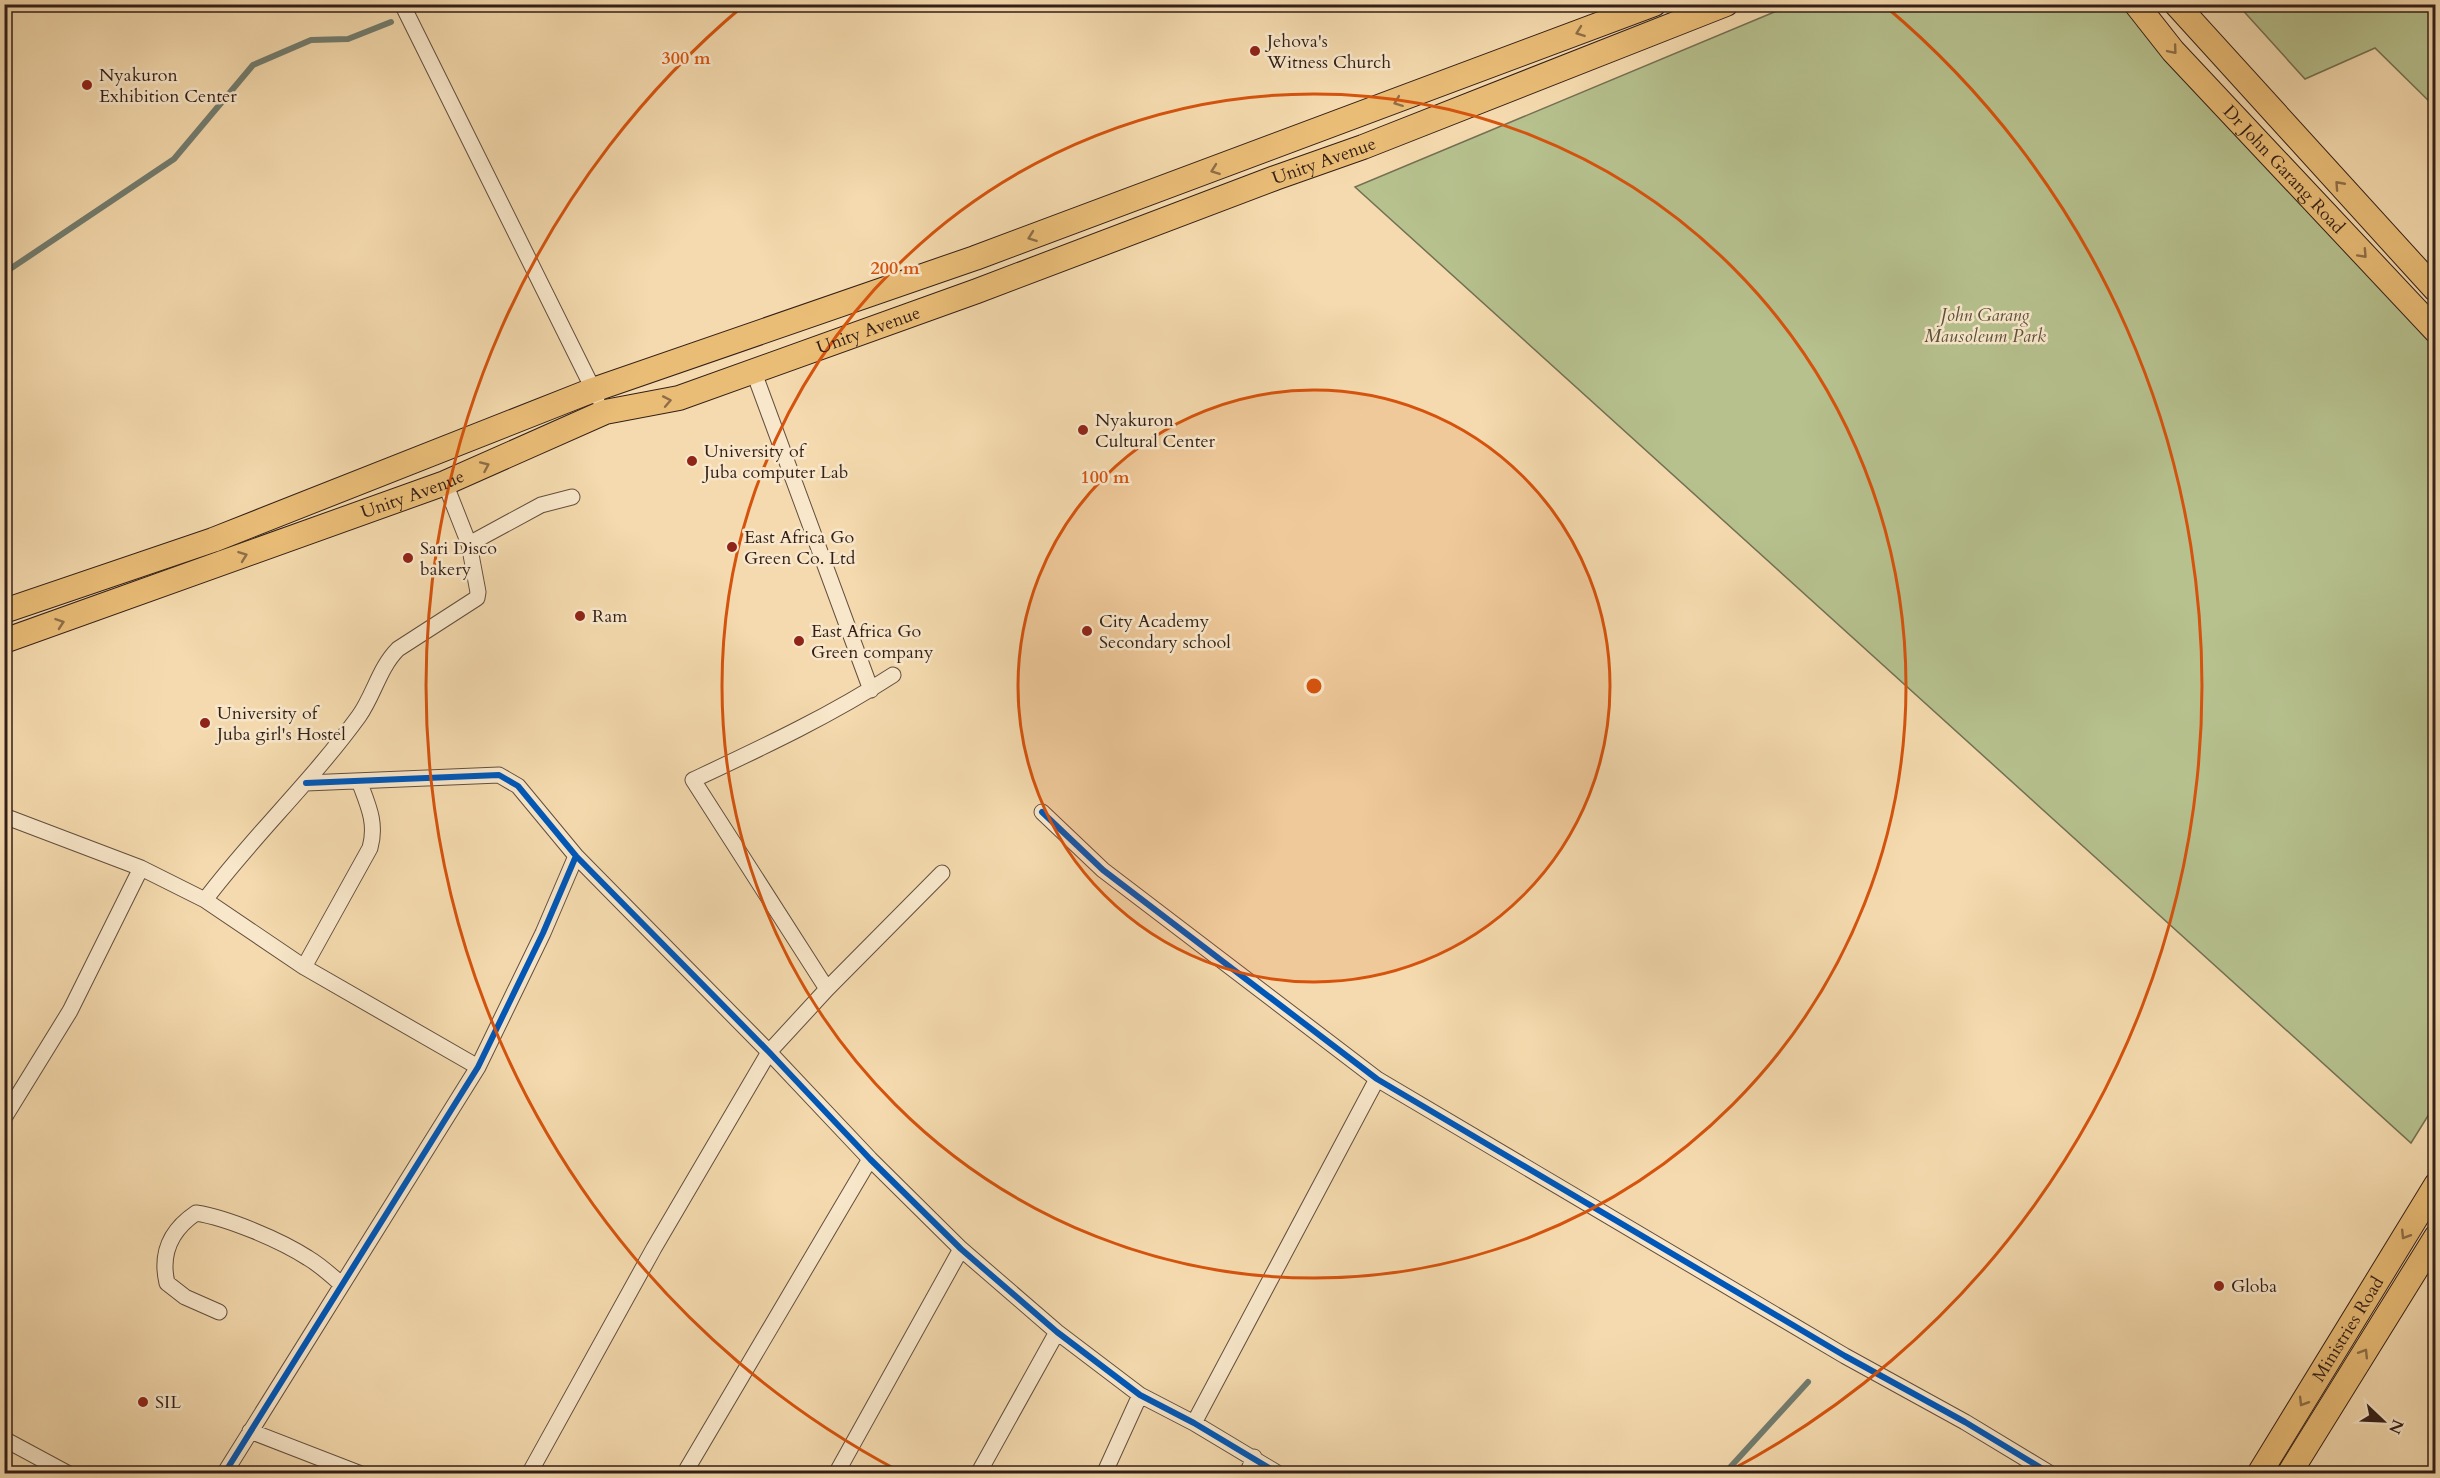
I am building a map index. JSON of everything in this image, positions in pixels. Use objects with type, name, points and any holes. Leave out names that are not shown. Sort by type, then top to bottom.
[{"type":"main road","name":"Unity Avenue","points":[[4,611],[213,540],[593,390],[975,258],[1654,4]]},
{"type":"main road","name":"Unity Avenue","points":[[4,641],[445,483],[605,412],[679,398],[977,291],[1363,147],[1726,4]]},
{"type":"main road","name":"Dr John Garang Road","points":[[2136,4],[2173,51],[2436,331]]},
{"type":"main road","name":"Dr John Garang Road","points":[[2176,4],[2436,290]]},
{"type":"main road","name":"Ministries Road","points":[[2259,1473],[2436,1185]]},
{"type":"main road","name":"Ministries Road","points":[[2289,1473],[2436,1237]]},
{"type":"street","points":[[402,4],[605,412]]},
{"type":"street","points":[[753,370],[871,690]]},
{"type":"street","points":[[205,900],[231,865],[306,783],[360,715],[388,660],[398,649],[477,597],[469,544],[445,483]]},
{"type":"street","points":[[469,544],[540,505],[572,497]]},
{"type":"street","points":[[827,989],[693,780],[775,741],[871,690],[893,675]]},
{"type":"street","points":[[306,783],[499,775],[518,786],[576,856],[769,1052],[870,1159],[961,1249],[1057,1332],[1140,1395],[1194,1423],[1280,1473]]},
{"type":"street","points":[[304,967],[370,848],[374,833],[372,819],[359,781]]},
{"type":"street","points":[[1042,812],[1103,870],[1377,1078],[1834,1350],[1965,1422],[2051,1473]]},
{"type":"street","points":[[4,816],[141,868],[205,900],[304,967],[478,1067]]},
{"type":"street","points":[[224,1473],[478,1067],[543,933],[576,856]]},
{"type":"street","points":[[4,1118],[70,1011],[141,868]]},
{"type":"street","points":[[529,1473],[649,1258],[769,1052],[827,989],[942,873]]},
{"type":"street","points":[[1194,1423],[1377,1078]]},
{"type":"street","points":[[684,1473],[870,1159]]},
{"type":"street","points":[[219,1312],[185,1297],[167,1283],[163,1267],[172,1237],[181,1223],[196,1213],[212,1215],[309,1258],[341,1284]]},
{"type":"street","points":[[836,1473],[961,1249]]},
{"type":"street","points":[[978,1473],[1057,1332]]},
{"type":"street","points":[[1104,1473],[1140,1395]]},
{"type":"street","points":[[250,1431],[361,1473]]},
{"type":"street","points":[[4,1438],[69,1473]]},
{"type":"street","points":[[1247,1473],[1254,1457]]},
{"type":"green space","name":"John Garang Mausoleum Park","points":[[1791,5],[2127,5],[2435,347],[2436,1103],[2411,1143],[1355,187]]},
{"type":"green space","points":[[2238,5],[2435,5],[2435,107],[2375,48],[2305,79]]},
{"type":"waterway","points":[[4,273],[174,159],[253,65],[311,40],[348,39],[391,22]]},
{"type":"waterway","points":[[1724,1474],[1808,1382]]},
{"type":"cycle path","points":[[224,1474],[478,1067],[543,933],[576,856],[518,786],[499,775],[306,783]]},
{"type":"cycle path","points":[[1042,812],[1103,870],[1377,1079],[1845,1356],[1965,1422],[2051,1474]]},
{"type":"cycle path","points":[[576,856],[769,1052],[870,1159],[961,1249],[1057,1332],[1140,1395],[1194,1423],[1279,1474]]},
{"type":"place","name":"Jehova's Witness Church","points":[[1255,51]]},
{"type":"place","name":"Nyakuron Exhibition Center","points":[[87,85]]},
{"type":"place","name":"Nyakuron Cultural Center","points":[[1083,430]]},
{"type":"place","name":"University of Juba computer Lab","points":[[692,461]]},
{"type":"place","name":"East Africa Go Green Co. Ltd","points":[[732,547]]},
{"type":"place","name":"Sari Disco bakery","points":[[408,558]]},
{"type":"place","name":"Ram","points":[[580,616]]},
{"type":"place","name":"City Academy Secondary school","points":[[1087,631]]},
{"type":"place","name":"East Africa Go Green company","points":[[799,641]]},
{"type":"place","name":"University of Juba girl's Hostel","points":[[205,723]]},
{"type":"place","name":"Globa","points":[[2219,1286]]},
{"type":"place","name":"SIL","points":[[143,1402]]}]
